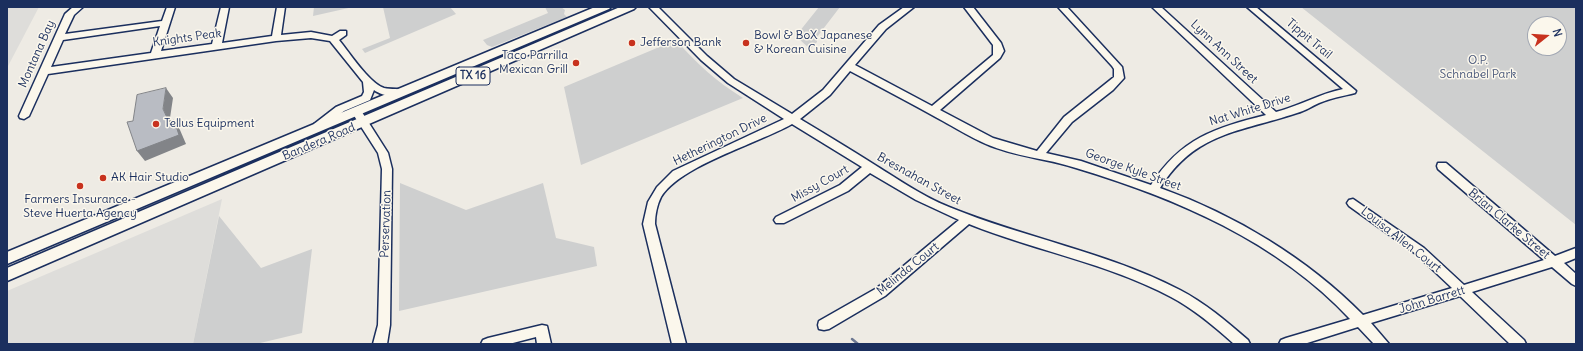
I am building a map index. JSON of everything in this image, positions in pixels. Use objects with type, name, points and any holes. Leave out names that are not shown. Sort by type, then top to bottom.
[{"type":"main road","name":"Bandera Road","points":[[7,258],[313,129],[360,117],[400,93],[605,7]]},
{"type":"main road","name":"Bandera Road","points":[[7,275],[360,117],[630,7]]},
{"type":"street","name":"Montana Bay","points":[[24,116],[70,14],[80,7]]},
{"type":"street","points":[[155,55],[171,7]]},
{"type":"street","points":[[216,47],[225,7]]},
{"type":"street","points":[[276,38],[281,7]]},
{"type":"street","name":"Bresnahan Street","points":[[653,7],[704,58],[731,81],[917,195],[968,220],[1147,278],[1186,298],[1204,310],[1243,344]]},
{"type":"street","name":"Hetherington Drive","points":[[679,344],[649,224],[650,212],[657,194],[666,183],[677,174],[792,119],[819,99],[891,19],[910,7]]},
{"type":"street","points":[[933,111],[997,56],[999,51],[998,45],[968,7]]},
{"type":"street","points":[[1039,156],[1059,128],[1074,114],[1113,86],[1119,78],[1119,69],[1115,64],[1062,7]]},
{"type":"street","name":"Lynn Ann Street","points":[[1156,7],[1274,116]]},
{"type":"street","name":"Tippit Trail","points":[[1251,7],[1352,91]]},
{"type":"street","points":[[59,38],[165,23]]},
{"type":"street","points":[[342,33],[333,39],[368,81],[381,91],[400,93]]},
{"type":"street","name":"Knights Peak","points":[[44,71],[276,38],[311,35],[333,39]]},
{"type":"street","name":"George Kyle Street","points":[[849,66],[989,141],[1008,149],[1078,164],[1153,190],[1198,208],[1257,238],[1315,277],[1362,321],[1382,344]]},
{"type":"street","points":[[313,129],[340,110],[366,98],[369,92],[368,81]]},
{"type":"street","name":"Nat White Drive","points":[[1153,190],[1161,174],[1170,163],[1195,144],[1224,129],[1296,110],[1319,99],[1352,91]]},
{"type":"street","name":"Perservation","points":[[360,117],[383,153],[387,170],[384,325],[380,344]]},
{"type":"street","name":"Brian Clarke Street","points":[[1442,166],[1576,281]]},
{"type":"street","name":"Missy Court","points":[[780,220],[844,188],[870,167]]},
{"type":"street","name":"Louisa Allen Court","points":[[1352,203],[1420,251],[1519,344]]},
{"type":"street","name":"Melinda Court","points":[[824,325],[881,292],[968,220]]},
{"type":"street","name":"John Barrett","points":[[1286,344],[1554,262],[1576,253]]},
{"type":"street","points":[[488,344],[542,330],[544,344]]},
{"type":"shaded area","points":[[7,7],[39,7],[7,68]]},
{"type":"shaded area","points":[[222,199],[193,344],[7,344],[7,291]]},
{"type":"green space","points":[[314,7],[353,7],[313,16]]},
{"type":"green space","points":[[383,7],[450,7],[456,14],[365,53],[362,49],[390,38]]},
{"type":"green space","points":[[545,7],[561,7],[565,10],[564,14],[567,17],[492,47],[487,45],[483,40],[548,13]]},
{"type":"green space","points":[[819,7],[840,7],[817,37],[817,42],[810,49],[799,39],[799,32]]},
{"type":"green space","name":"O.P. Schnabel Park","points":[[1301,7],[1576,7],[1576,225]]},
{"type":"green space","points":[[676,40],[707,72],[743,98],[581,165],[564,87]]},
{"type":"green space","points":[[400,183],[466,210],[543,183],[556,238],[594,247],[597,266],[399,311]]},
{"type":"green space","points":[[219,216],[261,268],[312,249],[302,333],[256,344],[193,344]]},
{"type":"building","name":"Tellus Equipment","points":[[166,88],[163,109],[169,122],[174,120],[179,135],[137,151],[127,122],[133,121],[137,95]]},
{"type":"waterway","points":[[852,339],[858,344]]},
{"type":"place","name":"Jefferson Bank","points":[[632,43]]},
{"type":"place","name":"Bowl & BoX Japanese & Korean Cuisine","points":[[746,43]]},
{"type":"place","name":"Taco Parrilla Mexican Grill","points":[[576,63]]},
{"type":"place","name":"Tellus Equipment","points":[[156,124]]},
{"type":"place","name":"AK Hair Studio","points":[[103,178]]},
{"type":"place","name":"Farmers Insurance - Steve Huerta Agency","points":[[80,186]]}]
